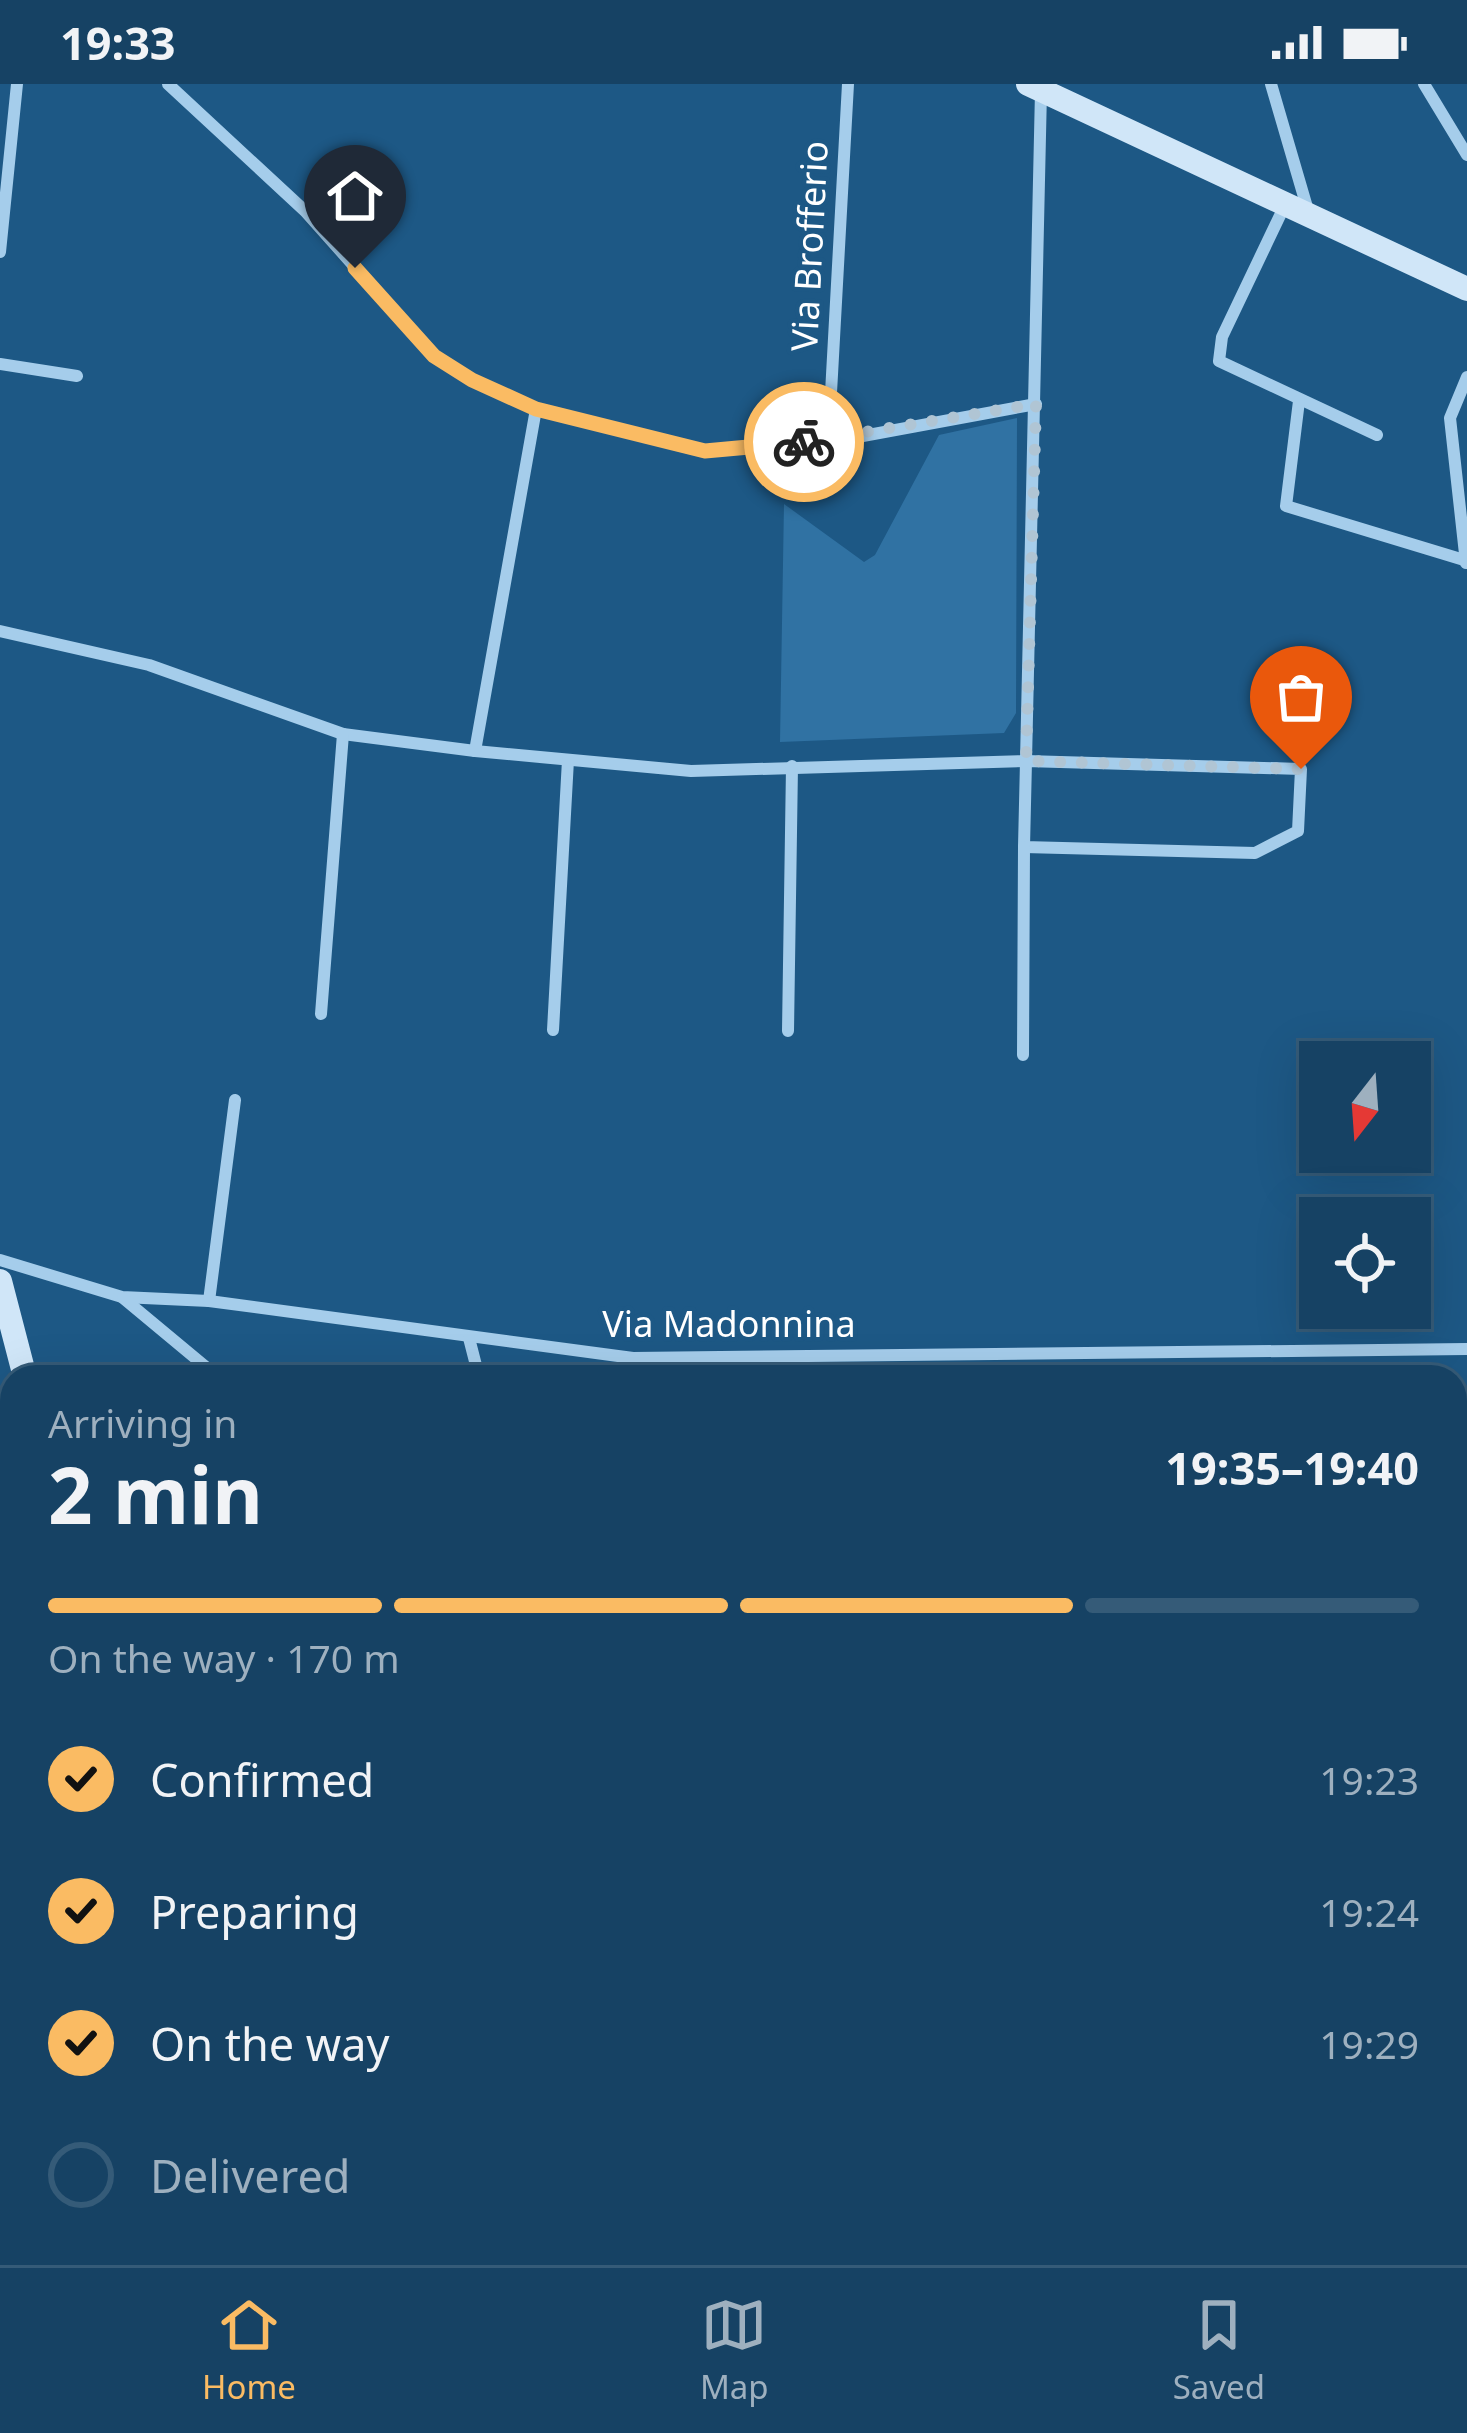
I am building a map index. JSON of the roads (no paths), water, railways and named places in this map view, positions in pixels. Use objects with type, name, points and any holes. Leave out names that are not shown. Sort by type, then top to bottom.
[{"type":"street","points":[[0,252],[17,84]]},
{"type":"street","points":[[168,84],[305,211],[434,356],[472,380],[536,409],[705,451],[851,438],[1036,404]]},
{"type":"street","name":"Via Brofferio","points":[[830,411],[848,84]]},
{"type":"street","points":[[1271,84],[1310,215]]},
{"type":"street","points":[[1424,84],[1467,154]]},
{"type":"street","points":[[1023,1055],[1038,86],[1467,289]]},
{"type":"street","points":[[1286,204],[1218,351],[1223,366],[1377,435]]},
{"type":"street","points":[[0,364],[77,376]]},
{"type":"street","points":[[1299,401],[1286,506],[1465,563],[1450,418],[1467,377]]},
{"type":"street","points":[[476,751],[536,409]]},
{"type":"street","points":[[0,631],[149,665],[343,734],[476,751],[691,771],[1026,761],[1301,769],[1298,831],[1255,853],[1024,847]]},
{"type":"street","points":[[321,1014],[343,734]]},
{"type":"street","points":[[553,1030],[568,760]]},
{"type":"street","points":[[788,1031],[793,766]]},
{"type":"street","points":[[208,1301],[235,1100]]},
{"type":"street","name":"Via Madonnina","points":[[0,1261],[122,1297],[208,1301],[633,1358],[1467,1349]]},
{"type":"street","points":[[0,1281],[22,1365]]},
{"type":"street","points":[[122,1297],[204,1365]]},
{"type":"street","points":[[469,1338],[476,1365]]}]
